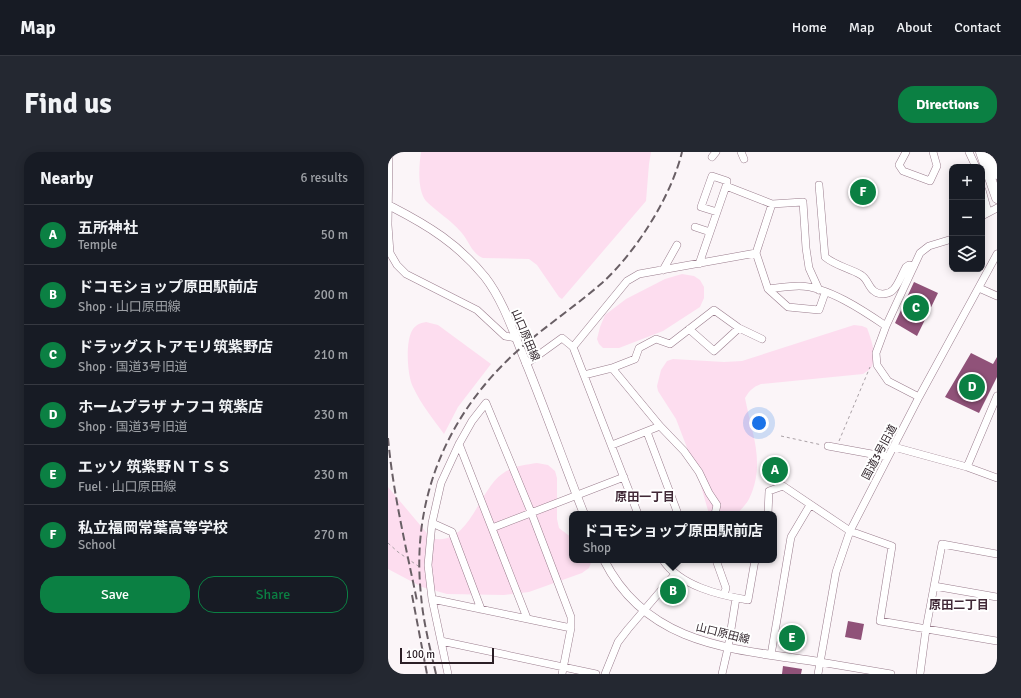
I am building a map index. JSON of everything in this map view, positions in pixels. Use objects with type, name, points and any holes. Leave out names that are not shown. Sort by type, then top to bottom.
[{"type":"highway","points":[[981,152],[997,198]]},
{"type":"highway","points":[[989,152],[997,174]]},
{"type":"main road","name":"山口原田線","points":[[392,206],[426,224],[450,242],[470,260],[486,279],[499,299],[516,338],[583,511]]},
{"type":"main road","name":"山口原田線","points":[[605,563],[610,573],[627,596],[643,610],[672,629],[700,641],[728,648],[820,662]]},
{"type":"street","points":[[391,152],[389,155],[388,225],[390,253],[397,265],[406,274],[477,310],[505,336],[516,338]]},
{"type":"street","points":[[741,152],[744,160]]},
{"type":"street","points":[[906,152],[899,165],[903,172],[930,181],[937,166],[933,152]]},
{"type":"street","points":[[969,152],[975,164]]},
{"type":"street","points":[[699,264],[710,232],[717,212],[726,186],[727,181],[712,176],[701,206],[717,212]]},
{"type":"street","points":[[820,185],[825,257],[832,262],[861,275],[867,280],[875,292],[879,294],[894,290],[906,267],[909,265],[914,266]]},
{"type":"street","points":[[726,186],[772,204],[803,202],[809,268],[822,291],[819,310],[788,306],[768,289],[756,253],[772,204]]},
{"type":"street","points":[[985,214],[997,208]]},
{"type":"street","points":[[695,227],[710,232]]},
{"type":"street","points":[[919,397],[888,381],[877,365],[876,353],[886,326],[920,253],[929,246],[949,240]]},
{"type":"street","points":[[663,270],[677,245]]},
{"type":"street","points":[[573,347],[628,282],[639,274],[756,253]]},
{"type":"street","name":"国道3号旧道","points":[[818,674],[836,572],[850,531],[919,397],[997,254]]},
{"type":"street","points":[[768,289],[800,286],[822,291],[856,307],[886,326]]},
{"type":"street","points":[[979,288],[997,295]]},
{"type":"street","points":[[584,375],[612,368],[634,359],[639,348],[656,340],[670,344],[714,310],[739,328],[762,339]]},
{"type":"street","points":[[689,329],[714,350],[739,328]]},
{"type":"street","points":[[526,364],[562,338],[573,347],[637,511]]},
{"type":"street","points":[[612,368],[660,426],[684,451],[699,472],[709,493],[717,505],[716,511]]},
{"type":"street","points":[[967,467],[997,396]]},
{"type":"street","points":[[448,674],[432,599],[428,565],[432,522],[441,483],[459,444],[472,421],[486,402],[531,512],[571,617],[571,628],[562,670]]},
{"type":"street","points":[[612,445],[660,426]]},
{"type":"street","points":[[647,432],[677,511]]},
{"type":"street","points":[[459,444],[527,618]]},
{"type":"street","points":[[828,446],[888,457]]},
{"type":"street","points":[[894,447],[967,467],[997,478]]},
{"type":"street","points":[[492,528],[624,477]]},
{"type":"street","points":[[768,511],[769,491],[783,486],[850,531],[892,546],[880,621],[997,641]]},
{"type":"street","points":[[771,655],[791,537],[810,505]]},
{"type":"street","points":[[432,522],[452,532],[481,609]]},
{"type":"street","points":[[920,674],[926,629],[942,544],[997,554]]},
{"type":"street","points":[[666,563],[675,574],[704,589],[748,600],[754,563]]},
{"type":"street","points":[[717,563],[726,588],[724,595]]},
{"type":"street","points":[[605,674],[618,642],[643,610],[675,574]]},
{"type":"street","points":[[934,586],[997,597]]},
{"type":"street","points":[[722,674],[736,598]]},
{"type":"street","points":[[432,599],[571,628]]},
{"type":"street","points":[[441,641],[562,670],[596,674]]},
{"type":"street","points":[[820,662],[891,674]]},
{"type":"path","points":[[837,448],[869,367],[877,365]]},
{"type":"path","points":[[781,436],[828,446]]},
{"type":"path","points":[[388,543],[398,552],[429,572]]},
{"type":"shaded area","points":[[421,152],[651,152],[646,201],[562,299],[559,297],[537,265],[529,259],[483,258],[476,254],[457,228],[430,205],[423,196],[419,177]]},
{"type":"shaded area","points":[[682,274],[694,276],[700,280],[704,287],[704,298],[700,307],[663,331],[619,348],[603,348],[599,344],[597,339],[605,315],[626,299],[665,279]]},
{"type":"shaded area","points":[[426,322],[438,325],[491,364],[458,407],[444,434],[427,411],[413,387],[409,374],[408,349],[410,334],[416,326]]},
{"type":"shaded area","points":[[854,325],[867,328],[874,353],[871,368],[863,374],[761,384],[748,393],[745,398],[754,437],[757,461],[757,474],[754,486],[748,501],[740,511],[708,511],[699,479],[676,419],[658,391],[657,386],[661,370],[667,361],[673,359],[724,362],[742,361]]},
{"type":"shaded area","points":[[537,463],[548,465],[555,471],[557,478],[557,519],[559,528],[569,536],[569,563],[591,563],[589,568],[582,573],[529,592],[504,595],[447,594],[422,587],[388,569],[388,487],[431,538],[444,539],[455,535],[464,527],[486,493],[502,474],[523,465]]},
{"type":"building","points":[[914,282],[938,293],[917,336],[895,323]]},
{"type":"building","points":[[971,353],[993,364],[997,357],[997,377],[979,413],[945,397]]},
{"type":"building","points":[[673,580],[685,589],[674,603],[662,593]]},
{"type":"building","points":[[848,621],[864,624],[861,640],[845,637]]},
{"type":"building","points":[[783,666],[802,669],[801,674],[782,674]]},
{"type":"railway","points":[[436,674],[423,615],[419,558],[422,522],[430,487],[442,454],[458,422],[478,393],[502,366],[529,341],[602,283],[627,256],[651,223],[661,205],[670,187],[682,152]]},
{"type":"railway","points":[[388,438],[396,500],[417,601]]},
{"type":"railway","points":[[412,595],[427,674]]},
{"type":"place","name":"私立福岡常葉高等学校","points":[[863,192]]},
{"type":"place","name":"ドラッグストアモリ筑紫野店","points":[[916,308]]},
{"type":"place","name":"ホームプラザ ナフコ 筑紫店","points":[[972,387]]},
{"type":"place","name":"五所神社","points":[[775,470]]},
{"type":"place","name":"ドコモショップ原田駅前店","points":[[673,591]]},
{"type":"place","name":"エッソ 筑紫野ＮＴＳＳ","points":[[792,638]]},
{"type":"district","name":"原田一丁目","points":[[645,497]]},
{"type":"district","name":"原田二丁目","points":[[959,605]]}]
